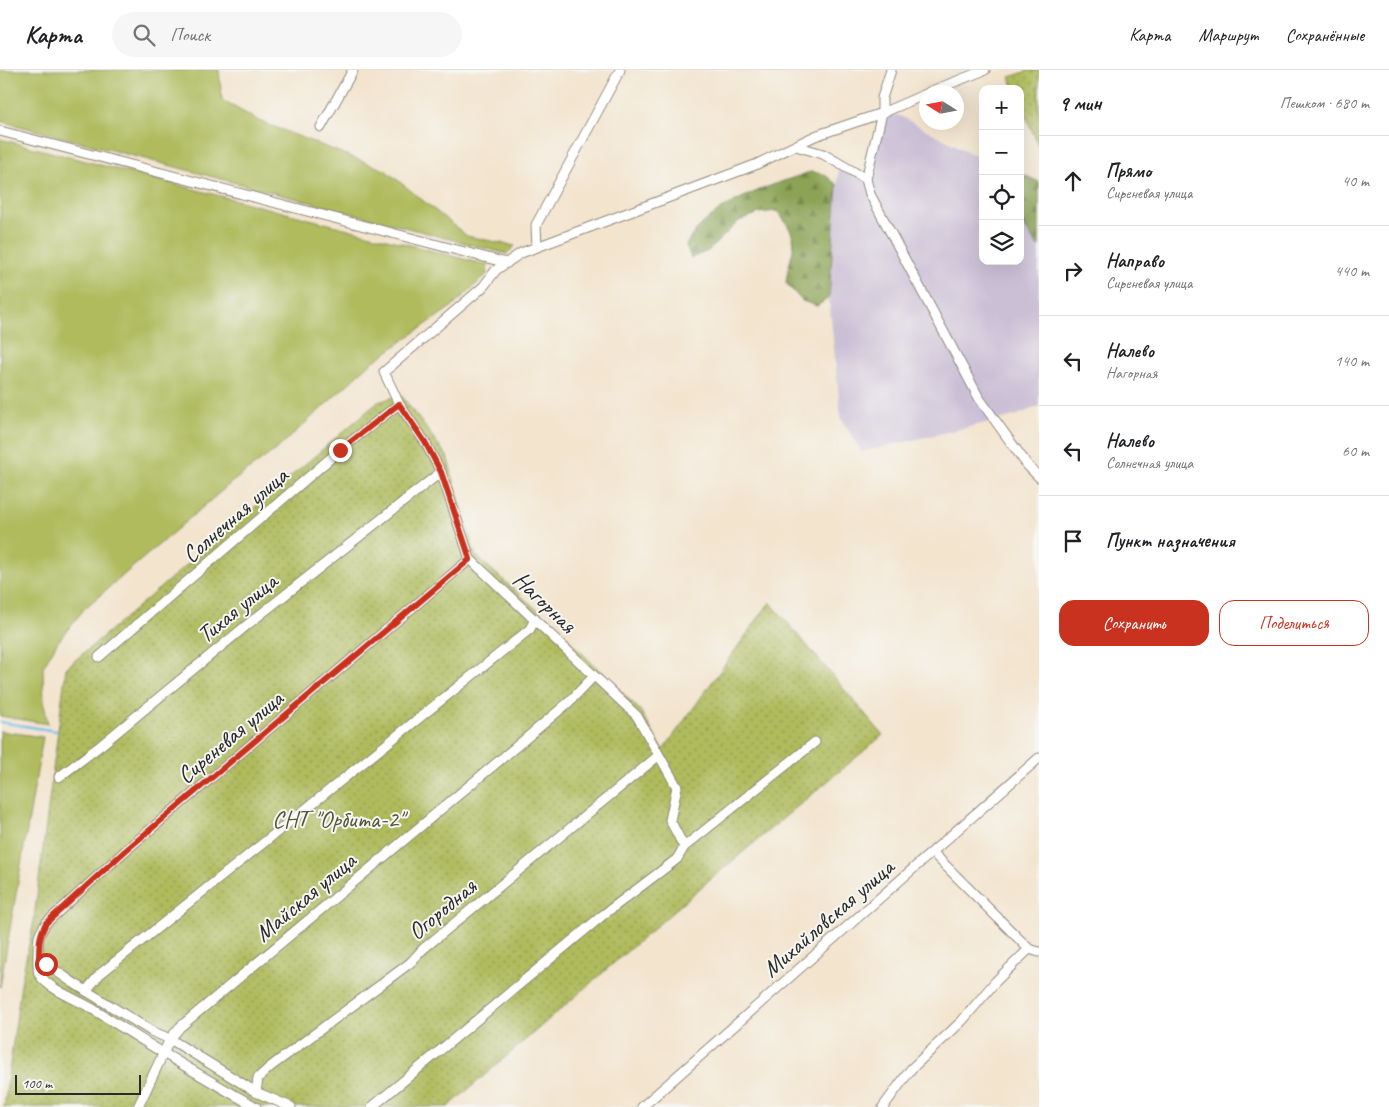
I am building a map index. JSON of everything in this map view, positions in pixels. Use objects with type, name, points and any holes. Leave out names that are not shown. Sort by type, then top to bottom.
[{"type":"street","points":[[321,128],[353,70]]},
{"type":"street","points":[[537,247],[536,225],[620,70]]},
{"type":"street","points":[[891,70],[882,98],[882,113],[866,179],[870,194],[979,398],[1028,466],[1039,477]]},
{"type":"street","points":[[948,85],[985,70]]},
{"type":"street","points":[[0,131],[507,263],[520,253],[756,165],[816,136],[882,113],[919,97]]},
{"type":"street","points":[[796,146],[823,154],[866,179]]},
{"type":"street","name":"Нагорная","points":[[507,263],[496,270],[483,287],[384,372],[399,404],[425,442],[441,472],[470,559],[536,619],[593,677],[637,716],[677,787],[670,820],[684,847]]},
{"type":"street","name":"Солнечная улица","points":[[98,657],[340,450],[399,404]]},
{"type":"street","name":"Тихая улица","points":[[59,776],[100,746],[247,625],[441,472]]},
{"type":"street","name":"Сиреневая улица","points":[[163,1054],[92,1009],[48,984],[39,975],[36,968],[39,959],[39,936],[46,923],[125,851],[470,559]]},
{"type":"street","points":[[86,991],[100,974],[530,629],[536,619]]},
{"type":"street","name":"Майская улица","points":[[138,1107],[170,1039],[180,1027],[569,702],[593,677]]},
{"type":"street","points":[[372,1107],[603,915],[677,859],[684,847],[815,742]]},
{"type":"street","name":"Огородная","points":[[256,1092],[258,1078],[270,1067],[410,963],[423,949],[658,756]]},
{"type":"street","name":"Михайловская улица","points":[[642,1107],[1039,758]]},
{"type":"street","points":[[933,853],[1029,949],[1039,952]]},
{"type":"street","points":[[883,1107],[911,1069],[962,1021],[996,982],[1029,949]]},
{"type":"street","points":[[39,959],[86,991],[151,1031],[170,1039],[256,1092],[291,1107]]},
{"type":"street","points":[[163,1054],[252,1106]]},
{"type":"shaded area","points":[[882,113],[898,115],[919,126],[919,130],[927,130],[976,156],[979,160],[979,265],[1024,265],[1024,227],[1039,248],[1039,406],[1015,416],[862,452],[841,419],[829,298],[839,163],[866,179]]},
{"type":"green space","points":[[0,70],[219,70],[222,100],[259,121],[385,170],[467,236],[515,246],[507,254],[0,121]]},
{"type":"green space","points":[[1030,70],[1039,70],[1039,147],[1024,112],[1024,85],[1013,85],[1010,77]]},
{"type":"green space","points":[[0,139],[487,265],[487,274],[454,305],[371,363],[278,448],[232,482],[85,608],[57,643],[43,667],[44,704],[48,724],[0,716]]},
{"type":"green space","points":[[810,172],[824,174],[837,185],[829,298],[817,306],[802,301],[786,283],[794,246],[791,231],[777,211],[759,213],[739,221],[708,251],[691,258],[686,245],[709,218],[741,198]]},
{"type":"green space","points":[[1024,175],[1039,182],[1039,248],[1024,227]]},
{"type":"green space","name":"СНТ \"Орбита-2\"","points":[[401,395],[447,456],[475,555],[543,615],[640,710],[663,750],[770,602],[883,735],[706,883],[448,1107],[4,1107],[22,977],[33,926],[66,668],[378,402]]},
{"type":"green space","points":[[0,731],[43,737],[0,987]]},
{"type":"waterway","points":[[0,722],[56,731]]},
{"type":"route","points":[[46,964],[39,959],[38,943],[39,936],[46,923],[125,851],[470,559],[441,472],[425,442],[399,404],[340,450]]}]
